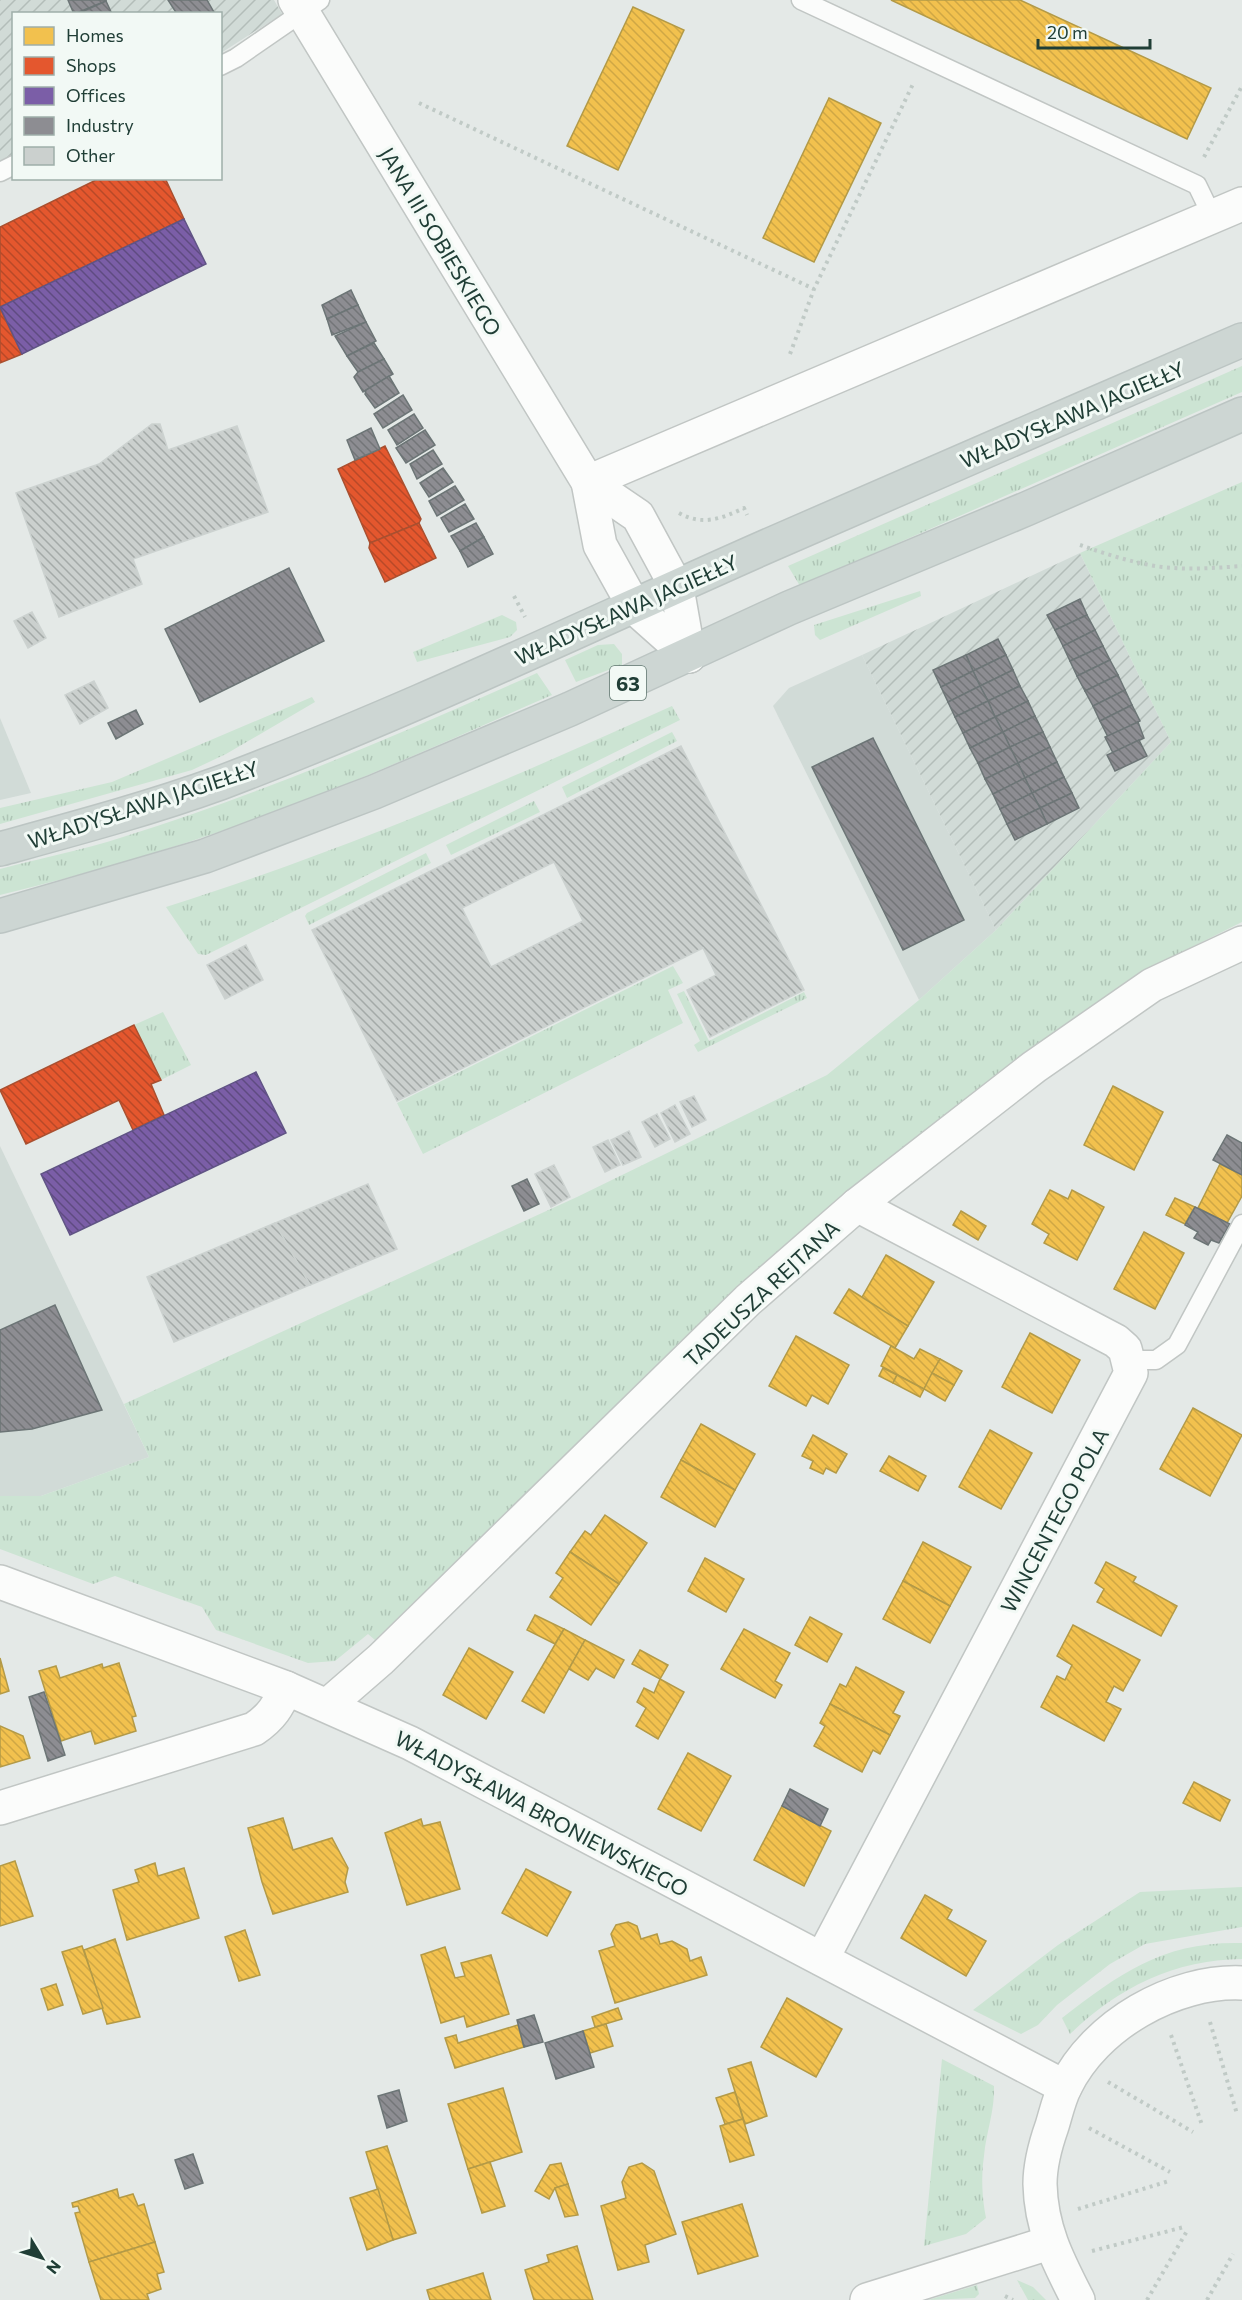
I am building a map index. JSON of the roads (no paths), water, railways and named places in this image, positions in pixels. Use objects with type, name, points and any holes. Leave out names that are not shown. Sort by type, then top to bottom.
[{"type":"main road","name":"WŁADYSŁAWA JAGIEŁŁY","points":[[0,849],[105,820],[218,783],[635,608],[773,543],[1242,340]]},
{"type":"main road","name":"63","points":[[0,916],[119,883],[285,826],[474,750],[688,656],[789,608],[1026,509],[1242,414]]},
{"type":"street","name":"JANA III SOBIESKIEGO","points":[[306,4],[588,482],[600,545],[635,608],[688,656]]},
{"type":"street","points":[[588,482],[1242,204]]},
{"type":"street","name":"JANA III SOBIESKIEGO","points":[[588,482],[638,516],[677,588],[688,656]]},
{"type":"street","name":"TADEUSZA REJTANA","points":[[328,1705],[381,1659],[748,1300],[857,1205],[1034,1067],[1152,985],[1242,943]]},
{"type":"street","points":[[857,1205],[1116,1341],[1125,1349],[1130,1360]]},
{"type":"street","name":"WINCENTEGO POLA","points":[[822,1959],[1131,1373],[1130,1360]]},
{"type":"street","name":"WŁADYSŁAWA BRONIEWSKIEGO","points":[[0,1582],[286,1688],[410,1743],[1065,2087]]},
{"type":"street","points":[[0,1808],[254,1729],[269,1719],[277,1709],[286,1688]]},
{"type":"street","points":[[1078,2300],[1049,2243],[1040,2184],[1047,2140],[1065,2087],[1085,2057],[1109,2032],[1154,2004],[1199,1986],[1242,1983]]},
{"type":"street","points":[[867,2300],[1049,2243]]},
{"type":"lane","points":[[801,0],[1197,185],[1212,216]]},
{"type":"lane","points":[[222,65],[236,58],[306,4]]},
{"type":"lane","points":[[1130,1360],[1156,1360],[1178,1345],[1242,1224]]}]
